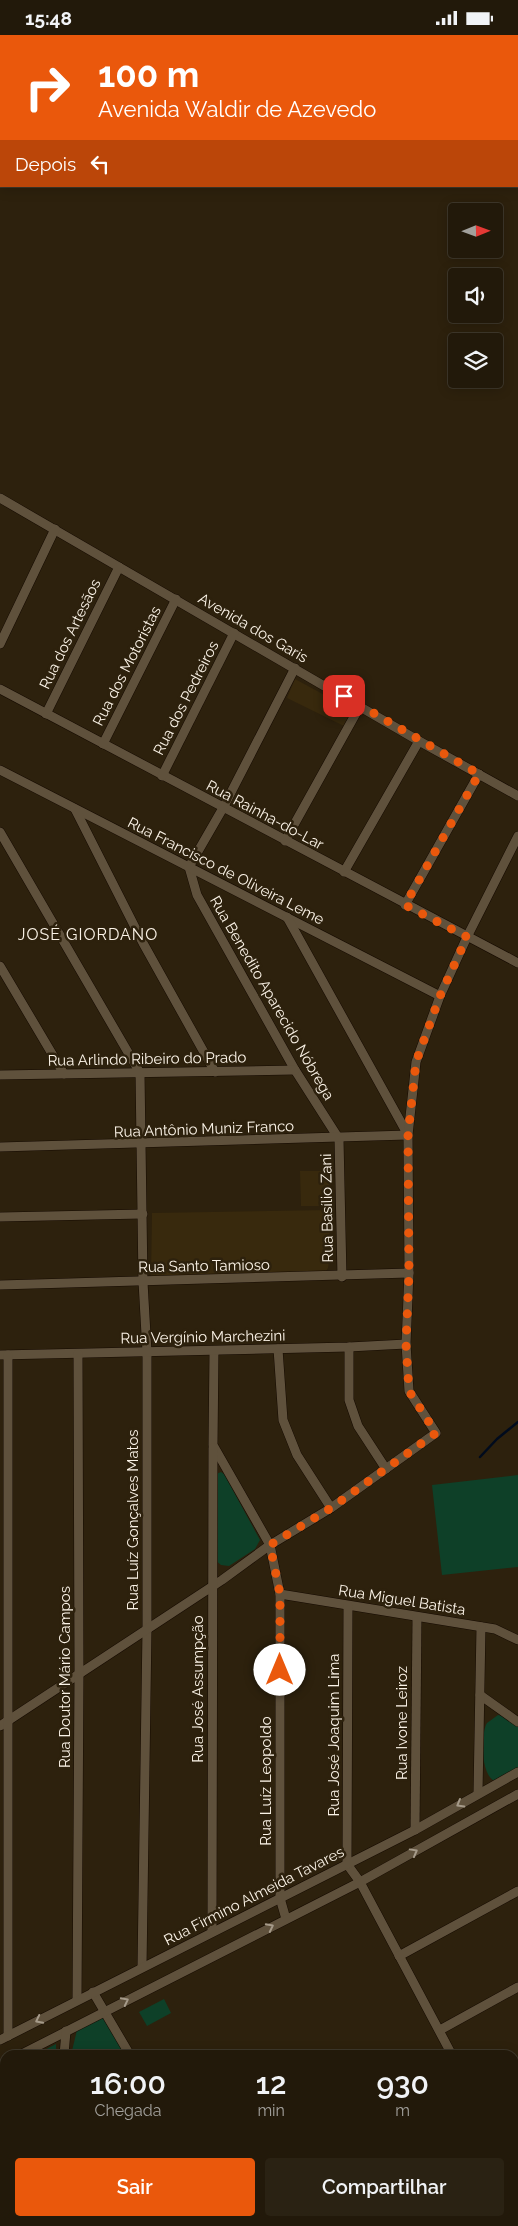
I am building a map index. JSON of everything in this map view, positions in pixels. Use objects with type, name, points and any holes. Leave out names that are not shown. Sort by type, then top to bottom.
[{"type":"street","name":"Avenida dos Garis","points":[[0,498],[360,705],[419,741],[518,796]]},
{"type":"street","points":[[0,644],[55,529]]},
{"type":"street","name":"Rua dos Artesãos","points":[[46,714],[119,567]]},
{"type":"street","name":"Rua dos Motoristas","points":[[103,744],[176,599]]},
{"type":"street","name":"Rua dos Pedreiros","points":[[162,776],[234,633]]},
{"type":"street","points":[[189,867],[222,808],[294,668]]},
{"type":"street","name":"Rua Rainha-do-Lar","points":[[0,689],[405,905],[518,963]]},
{"type":"street","points":[[285,841],[360,705]]},
{"type":"street","points":[[344,872],[419,741]]},
{"type":"street","name":"Rua Francisco de Oliveira Leme","points":[[0,770],[440,996]]},
{"type":"street","points":[[405,905],[479,774]]},
{"type":"street","points":[[75,809],[144,943],[215,1072]]},
{"type":"street","points":[[0,832],[3,843],[140,1073]]},
{"type":"street","points":[[0,1726],[211,1587],[270,1545],[331,1508],[436,1433],[409,1391],[406,1344],[409,1273],[408,1135],[416,1062],[440,996],[467,937],[518,836]]},
{"type":"street","name":"Rua Benedito Aparecido Nóbrega","points":[[189,867],[197,895],[295,1070],[339,1139]]},
{"type":"street","points":[[287,917],[408,1135]]},
{"type":"street","points":[[0,966],[64,1074]]},
{"type":"street","name":"Rua Arlindo Ribeiro do Prado","points":[[0,1075],[295,1070]]},
{"type":"street","name":"Rua Luíz Gonçalves Matos","points":[[140,1073],[143,1282],[147,1353],[147,1629],[142,1967]]},
{"type":"street","name":"Rua Antônio Muniz Franco","points":[[0,1147],[339,1139],[408,1135]]},
{"type":"street","name":"Rua Basílio Zani","points":[[339,1139],[342,1277]]},
{"type":"street","points":[[0,1217],[143,1214]]},
{"type":"street","name":"Rua Santo Tamioso","points":[[0,1285],[342,1277],[409,1273]]},
{"type":"street","name":"Rua Vergínio Marchezini","points":[[4,1355],[147,1353],[406,1344]]},
{"type":"street","points":[[349,1347],[349,1400],[358,1426],[386,1469]]},
{"type":"street","points":[[278,1349],[283,1420],[297,1455],[331,1508]]},
{"type":"street","name":"Rua José Assumpção","points":[[212,1932],[211,1587],[214,1351]]},
{"type":"street","name":"Rua Doutor Mário Campos","points":[[77,2000],[78,1353]]},
{"type":"street","points":[[4,1355],[10,1719],[4,2038]]},
{"type":"street","name":"Rua Luíz Leopoldo","points":[[213,1445],[270,1545],[280,1594],[280,1898],[286,1919]]},
{"type":"street","name":"Rua Miguel Batista","points":[[280,1594],[481,1627],[501,1631],[518,1640]]},
{"type":"street","name":"Rua José Joaquim Lima","points":[[348,1606],[348,1864]]},
{"type":"street","name":"Rua Ivone Leiroz","points":[[415,1830],[417,1617]]},
{"type":"street","points":[[478,1793],[481,1627]]},
{"type":"street","points":[[480,1695],[518,1722]]},
{"type":"street","name":"Rua Firmino Almeida Tavares","points":[[4,2038],[415,1830],[518,1772]]},
{"type":"street","points":[[30,2050],[360,1882],[518,1794]]},
{"type":"street","points":[[348,1864],[360,1882],[450,2050]]},
{"type":"street","points":[[399,1956],[518,1891]]},
{"type":"street","points":[[440,2030],[518,1987]]},
{"type":"street","points":[[92,1992],[127,2050]]},
{"type":"street","points":[[64,2050],[66,2031]]},
{"type":"shaded area","points":[[295,679],[352,710],[344,726],[287,698]]},
{"type":"shaded area","points":[[300,1171],[329,1171],[330,1206],[301,1206]]},
{"type":"shaded area","points":[[330,1210],[329,1261],[328,1268],[324,1274],[151,1277],[152,1213]]},
{"type":"green space","points":[[221,1472],[224,1474],[260,1540],[255,1549],[229,1566],[221,1565],[215,1560],[216,1474]]},
{"type":"green space","points":[[518,1475],[518,1567],[442,1575],[432,1485]]},
{"type":"green space","points":[[498,1715],[503,1716],[518,1726],[518,1772],[495,1781],[490,1778],[484,1764],[483,1736],[487,1723]]},
{"type":"green space","points":[[164,1999],[171,2013],[147,2026],[139,2012]]},
{"type":"green space","points":[[104,2017],[126,2050],[72,2050],[77,2030]]},
{"type":"green space","points":[[56,2044],[56,2050],[45,2050]]},
{"type":"waterway","points":[[480,1457],[497,1439],[518,1422]]},
{"type":"district","name":"JOSÉ GIORDANO","points":[[88,934]]},
{"type":"route","points":[[280,1670],[280,1594],[270,1545],[331,1508],[436,1433],[409,1391],[406,1344],[409,1273],[408,1135],[416,1062],[440,996],[467,937],[405,905],[479,774],[344,696]]}]
